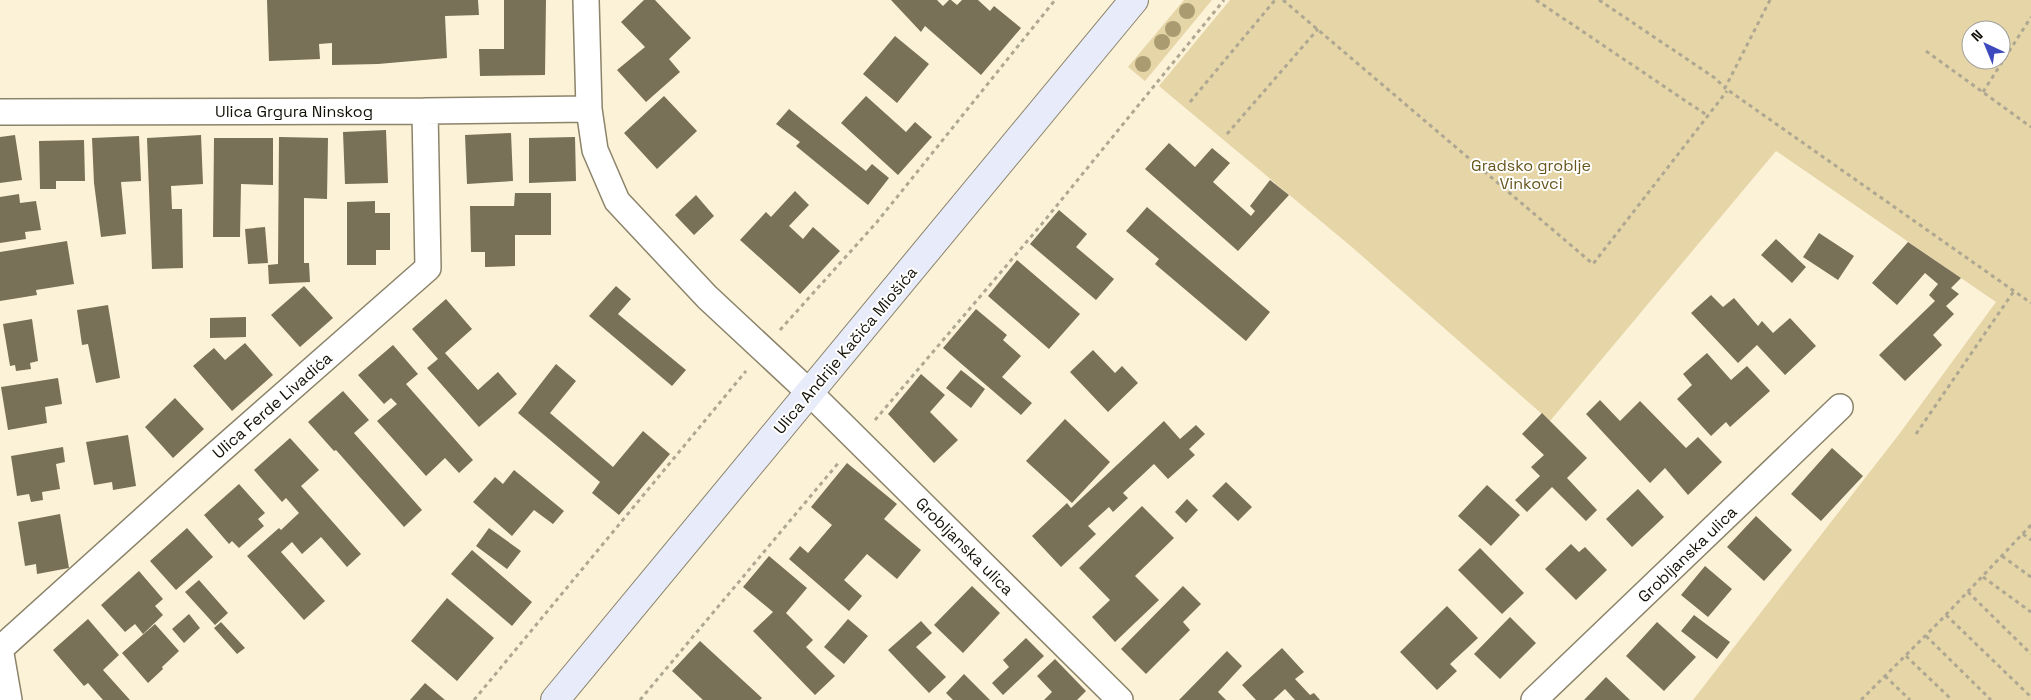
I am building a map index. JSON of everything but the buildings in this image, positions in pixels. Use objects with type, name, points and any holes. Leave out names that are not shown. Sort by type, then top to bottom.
[{"type":"main road","name":"Ulica Andrije Kačića Miošića","points":[[555,700],[1134,0]]},
{"type":"street","name":"Grobljanska ulica","points":[[586,0],[589,109],[596,150],[617,201],[707,297],[810,393],[1120,700]]},
{"type":"street","name":"Ulica Grgura Ninskog","points":[[0,112],[589,109]]},
{"type":"street","name":"Ulica Ferde Livadića","points":[[9,700],[0,649],[184,483],[428,268],[425,111]]},
{"type":"street","name":"Grobljanska ulica","points":[[1534,700],[1840,407]]},
{"type":"path","points":[[640,700],[1040,225],[1224,0]]},
{"type":"path","points":[[1190,102],[1275,0]]},
{"type":"path","points":[[1284,0],[1593,264],[1726,90],[1770,0]]},
{"type":"path","points":[[1536,0],[1708,116]]},
{"type":"path","points":[[1599,0],[1714,78],[1726,90],[2031,303]]},
{"type":"path","points":[[1983,92],[2031,17]]},
{"type":"path","points":[[1227,134],[1318,29]]},
{"type":"path","points":[[1926,51],[2031,127]]},
{"type":"path","points":[[1916,434],[2014,291]]},
{"type":"path","points":[[1861,700],[1926,636],[2031,525]]},
{"type":"path","points":[[2023,534],[2031,540]]},
{"type":"path","points":[[2002,556],[2031,577]]},
{"type":"path","points":[[1983,577],[2031,612]]},
{"type":"path","points":[[1968,592],[2031,654]]},
{"type":"path","points":[[1946,615],[2031,698]]},
{"type":"path","points":[[1926,636],[1991,700]]},
{"type":"path","points":[[1905,655],[1952,700]]},
{"type":"path","points":[[1885,676],[1910,700]]},
{"type":"green space","points":[[1184,0],[1212,0],[1145,81],[1128,67]]},
{"type":"green space","name":"Gradsko groblje Vinkovci","points":[[1230,0],[2031,0],[2031,700],[1693,700],[1900,433],[1996,302],[1776,151],[1550,421],[1353,248],[1159,86]]}]
